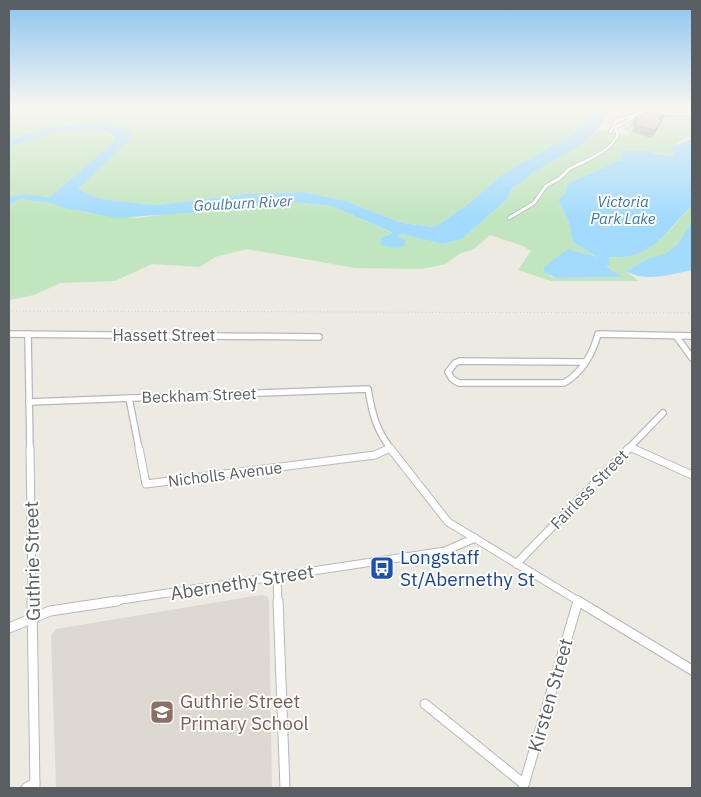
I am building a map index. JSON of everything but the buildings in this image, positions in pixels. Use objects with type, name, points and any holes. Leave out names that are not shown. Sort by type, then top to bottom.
[{"type":"street","points":[[508,218],[534,203],[546,186],[558,180],[571,168],[599,155],[613,143]]},
{"type":"street","name":"Hassett Street","points":[[9,334],[319,337]]},
{"type":"street","name":"Guthrie Street","points":[[28,334],[33,617],[32,786]]},
{"type":"street","points":[[584,362],[460,361],[454,363],[448,372],[452,380],[459,383],[564,383],[572,380],[584,362],[597,341],[598,334],[692,336]]},
{"type":"street","points":[[676,336],[692,358]]},
{"type":"street","name":"Beckham Street","points":[[29,402],[368,389],[373,419],[380,436],[390,448]]},
{"type":"street","name":"Nicholls Avenue","points":[[129,398],[146,484],[375,455],[390,448]]},
{"type":"street","name":"Fairless Street","points":[[516,564],[663,413]]},
{"type":"street","points":[[630,447],[692,475]]},
{"type":"street","points":[[390,448],[448,522],[692,670]]},
{"type":"street","name":"Abernethy Street","points":[[9,628],[50,611],[445,551],[475,538]]},
{"type":"street","points":[[277,578],[285,788]]},
{"type":"street","name":"Kirsten Street","points":[[524,786],[578,601]]},
{"type":"street","points":[[425,704],[524,786]]},
{"type":"shaded area","name":"Guthrie Street Primary School","points":[[261,595],[267,596],[269,600],[272,788],[56,788],[51,636],[56,629]]},
{"type":"green space","points":[[19,143],[112,143],[51,196],[9,198],[9,147]]},
{"type":"green space","points":[[125,143],[557,143],[503,174],[467,205],[434,227],[402,223],[346,201],[304,192],[245,194],[157,205],[101,199],[78,189]]},
{"type":"green space","points":[[584,143],[676,143],[680,145],[669,149],[676,153],[675,155],[664,156],[650,151],[622,151],[622,159],[567,184],[565,194],[558,200],[568,220],[573,242],[597,257],[568,249],[543,269],[551,277],[556,278],[622,277],[604,266],[608,257],[635,255],[646,250],[656,243],[692,206],[692,222],[677,245],[665,255],[647,259],[626,271],[639,281],[551,281],[518,270],[531,251],[523,246],[490,235],[474,249],[459,254],[446,264],[422,269],[355,268],[247,249],[215,257],[200,267],[152,264],[115,281],[61,283],[34,295],[9,300],[9,205],[20,199],[50,203],[88,213],[138,218],[234,205],[291,202],[332,206],[394,234],[384,235],[406,240],[399,237],[398,234],[402,234],[442,244],[462,239],[508,198],[513,186],[520,184],[532,173]]},
{"type":"water","points":[[9,143],[19,143],[9,147]]},
{"type":"water","name":"Goulburn River","points":[[112,143],[126,143],[78,189],[101,199],[157,205],[245,194],[304,192],[346,201],[402,223],[434,227],[467,205],[503,174],[557,143],[584,143],[532,173],[520,184],[513,186],[508,198],[462,239],[442,244],[398,234],[399,237],[406,240],[405,245],[396,248],[386,246],[380,244],[381,239],[393,233],[332,206],[291,202],[269,202],[197,212],[117,218],[65,208],[50,203],[20,199],[9,205],[9,198],[15,196],[51,196]]},
{"type":"water","name":"Victoria Park Lake","points":[[682,143],[692,143],[692,206],[665,234],[647,249],[624,257],[609,257],[610,265],[605,266],[623,277],[556,278],[544,272],[544,267],[568,249],[597,257],[573,242],[568,220],[558,200],[565,194],[567,184],[622,159],[622,151],[650,151],[659,155],[673,156],[676,153],[668,149]]},
{"type":"water","points":[[692,222],[692,270],[650,277],[633,275],[626,271],[647,259],[665,254],[677,245]]},
{"type":"railway","points":[[9,311],[692,313]]},
{"type":"place","name":"Longstaff St/Abernethy St","points":[[382,568]]},
{"type":"place","name":"Guthrie Street Primary School","points":[[162,712]]}]
